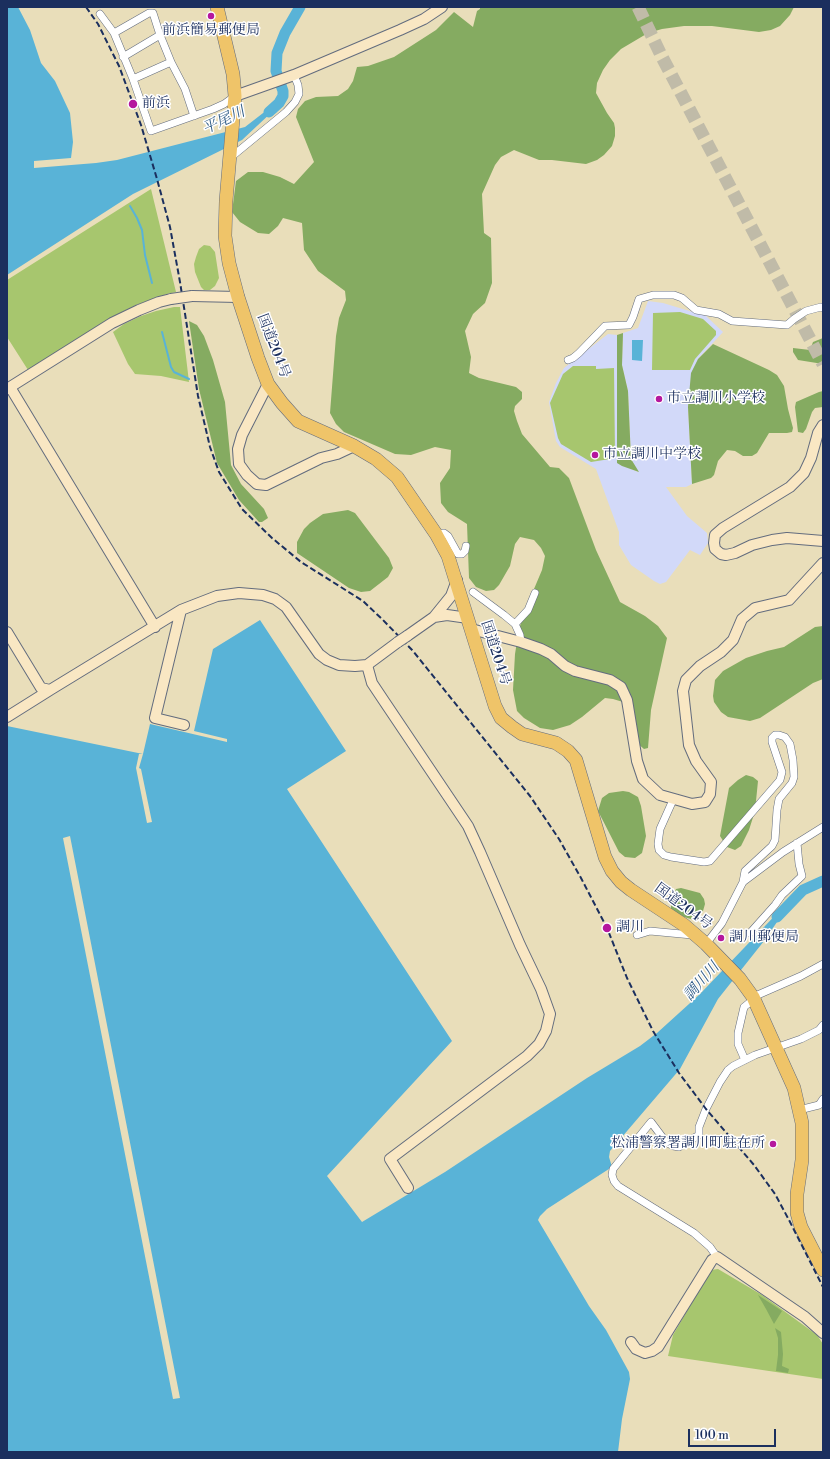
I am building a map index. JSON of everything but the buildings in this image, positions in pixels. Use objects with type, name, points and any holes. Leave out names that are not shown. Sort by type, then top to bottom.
[{"type":"highway","name":"国道204号","points":[[217,7],[232,74],[235,96],[226,201],[225,236],[229,263],[238,297],[268,384],[298,421],[354,446],[376,459],[397,477],[436,534],[448,556],[457,580],[469,624],[495,706],[502,718],[522,734],[556,743],[568,750],[576,760],[606,858],[612,871],[621,882],[631,890],[658,907],[696,935],[740,979],[754,998],[794,1088],[802,1123],[802,1160],[797,1194],[797,1214],[823,1270]]},
{"type":"street","points":[[100,14],[114,33],[133,79],[151,131],[213,109],[224,104],[235,96],[291,76],[400,30],[424,19],[442,7]]},
{"type":"street","points":[[114,33],[150,13],[153,13],[160,35],[171,62],[185,89],[194,116]]},
{"type":"street","points":[[123,57],[160,35]]},
{"type":"street","points":[[133,79],[171,62]]},
{"type":"street","points":[[230,155],[286,112],[295,102],[299,94],[298,85],[291,76]]},
{"type":"street","points":[[568,360],[579,353],[606,326],[629,325],[639,299],[653,295],[674,295],[682,298],[696,310],[719,314],[732,321],[787,325],[806,311],[823,308]]},
{"type":"street","points":[[155,627],[9,388],[112,323],[159,302],[192,296],[238,297]]},
{"type":"street","points":[[268,384],[242,435],[238,449],[239,464],[247,475],[258,484],[266,485],[321,458],[337,454],[354,446]]},
{"type":"street","points":[[823,425],[818,433],[811,458],[804,473],[790,487],[723,528],[715,535],[714,543],[715,549],[720,554],[726,555],[735,553],[752,545],[772,540],[787,538],[823,541]]},
{"type":"street","points":[[436,534],[444,533],[448,536],[458,554],[462,554],[465,551],[466,546]]},
{"type":"street","points":[[434,617],[447,615],[469,624],[541,648],[565,666],[575,671],[610,680],[621,688],[627,700],[637,761],[643,779],[660,796],[692,804],[705,802],[710,794],[711,782],[696,761],[689,745],[683,691],[686,680],[700,666],[721,652],[733,640],[742,619],[750,612],[755,608],[789,600],[823,563]]},
{"type":"street","points":[[7,717],[155,627],[180,610],[217,596],[239,593],[263,595],[275,599],[286,607],[319,654],[327,660],[340,665],[367,665],[434,617],[451,596],[457,580]]},
{"type":"street","points":[[473,592],[514,624],[520,635],[521,642]]},
{"type":"street","points":[[514,624],[528,610],[535,593]]},
{"type":"street","points":[[180,610],[154,718],[184,725]]},
{"type":"street","points":[[7,632],[41,688],[50,690]]},
{"type":"street","points":[[367,665],[372,683],[468,826],[520,945],[542,989],[550,1014],[546,1031],[539,1044],[527,1056],[390,1159],[408,1188]]},
{"type":"street","points":[[673,800],[660,828],[658,844],[659,850],[664,855],[671,858],[704,862],[710,861],[780,780],[782,772],[772,738],[779,734],[785,737],[790,744],[794,777],[792,783],[779,799],[776,810],[775,840],[772,846],[745,871],[743,882],[722,922],[706,944]]},
{"type":"street","points":[[743,882],[753,873],[823,827]]},
{"type":"street","points":[[750,933],[782,895],[802,876],[797,843]]},
{"type":"street","points":[[637,935],[650,931],[696,935]]},
{"type":"street","points":[[745,1060],[738,1044],[738,1033],[744,1007],[754,998],[823,964]]},
{"type":"street","points":[[823,1025],[819,1030],[801,1039],[756,1055],[728,1070],[720,1082],[701,1120],[699,1135],[679,1147],[673,1146],[666,1142],[651,1122],[616,1165],[612,1176],[618,1186],[694,1232],[710,1247],[717,1257],[806,1317],[823,1333]]},
{"type":"street","points":[[799,1110],[819,1105],[823,1099]]},
{"type":"street","points":[[631,1342],[636,1349],[645,1353],[658,1347],[712,1260],[717,1257]]},
{"type":"shaded area","points":[[648,301],[663,303],[706,316],[723,332],[698,359],[688,407],[692,484],[686,487],[666,487],[687,516],[707,533],[708,543],[700,555],[690,550],[666,582],[660,584],[631,565],[619,545],[619,532],[596,469],[560,447],[556,441],[549,402],[556,383],[564,368],[608,334],[617,335],[617,462],[638,472],[631,459],[628,391],[622,365],[623,333],[638,328]]},
{"type":"green space","points":[[480,7],[794,7],[790,15],[780,26],[771,30],[759,32],[712,26],[684,26],[662,29],[648,33],[621,49],[610,60],[597,83],[596,93],[614,123],[615,128],[615,136],[612,146],[604,155],[597,160],[586,164],[539,160],[514,150],[501,157],[495,165],[482,194],[484,233],[491,238],[492,283],[485,303],[473,314],[465,331],[471,357],[469,373],[479,378],[516,387],[522,392],[522,399],[515,406],[514,411],[522,434],[550,467],[559,468],[569,478],[596,550],[620,602],[645,616],[658,626],[667,638],[651,710],[648,748],[644,749],[629,736],[626,725],[627,712],[623,702],[613,699],[605,698],[570,725],[553,730],[540,728],[524,718],[517,711],[513,690],[515,654],[519,629],[542,570],[545,556],[541,548],[534,540],[520,537],[515,544],[510,566],[499,585],[494,590],[486,591],[476,587],[469,578],[467,524],[448,512],[441,503],[440,483],[450,468],[451,450],[435,447],[411,455],[395,454],[344,432],[336,424],[330,413],[336,336],[339,318],[346,300],[345,291],[318,271],[304,250],[302,223],[283,218],[278,226],[269,234],[258,233],[240,222],[232,212],[236,181],[248,172],[263,172],[280,177],[294,184],[314,162],[296,117],[298,109],[305,101],[316,97],[338,96],[348,89],[353,81],[357,67],[368,66],[394,57],[436,30],[454,12],[473,27],[477,11]]},
{"type":"green space","points":[[151,189],[176,292],[136,305],[28,370],[7,337],[7,280]]},
{"type":"green space","points":[[204,245],[210,246],[215,252],[219,278],[215,286],[210,290],[204,290],[201,287],[195,272],[194,264],[196,257],[199,249]]},
{"type":"green space","points":[[174,307],[180,307],[189,382],[161,376],[135,374],[128,364],[113,332],[124,324],[141,316]]},
{"type":"green space","points":[[680,312],[703,319],[716,331],[716,335],[695,359],[690,370],[652,370],[653,313]]},
{"type":"green space","points":[[189,321],[197,325],[204,336],[213,360],[225,402],[231,465],[241,484],[264,509],[268,518],[262,522],[259,522],[239,500],[217,463],[199,389]]},
{"type":"green space","points":[[623,333],[622,365],[628,391],[631,459],[639,472],[617,463],[617,335]]},
{"type":"green space","points":[[823,338],[823,364],[798,360],[793,352],[793,348],[810,350],[813,342]]},
{"type":"green space","points":[[713,344],[777,375],[784,386],[793,428],[792,432],[769,433],[757,453],[752,456],[743,456],[735,451],[727,450],[718,461],[714,475],[711,478],[692,484],[688,407],[691,373],[698,359]]},
{"type":"green space","points":[[573,366],[596,366],[596,369],[614,368],[615,454],[610,459],[591,462],[561,444],[558,438],[550,403],[563,374]]},
{"type":"green space","points":[[823,391],[823,407],[815,408],[806,429],[803,433],[798,432],[795,407],[796,402]]},
{"type":"green space","points":[[348,510],[355,513],[389,558],[393,568],[388,577],[370,591],[361,592],[349,588],[297,553],[297,542],[304,529],[310,523],[323,514]]},
{"type":"green space","points":[[823,626],[823,679],[813,683],[760,718],[750,721],[728,717],[721,712],[714,702],[713,696],[715,680],[723,671],[746,658],[784,647],[815,627]]},
{"type":"green space","points":[[746,775],[753,777],[758,781],[755,811],[749,830],[741,846],[735,850],[727,847],[720,836],[729,788]]},
{"type":"green space","points":[[623,791],[629,792],[638,797],[641,806],[646,836],[642,853],[635,858],[625,857],[619,852],[598,811],[602,798],[609,793]]},
{"type":"green space","points":[[681,888],[700,893],[704,899],[705,904],[703,911],[694,920],[671,913],[671,901],[676,889]]},
{"type":"green space","points":[[718,1269],[762,1295],[817,1335],[823,1344],[823,1379],[668,1356],[673,1335],[711,1270]]},
{"type":"green space","points":[[758,1295],[782,1311],[774,1324],[766,1309]]},
{"type":"green space","points":[[775,1328],[781,1332],[783,1354],[782,1366],[789,1369],[788,1373],[776,1371],[778,1338]]},
{"type":"water","points":[[7,7],[18,7],[30,30],[41,63],[55,81],[70,113],[73,142],[71,158],[34,161],[34,168],[117,160],[245,127],[276,103],[280,103],[242,140],[133,194],[7,275]]},
{"type":"water","points":[[632,340],[643,340],[642,361],[632,360]]},
{"type":"water","points":[[260,620],[346,751],[287,789],[452,1041],[327,1176],[362,1222],[445,1172],[587,1078],[640,1046],[657,1033],[700,994],[786,904],[788,906],[764,941],[718,999],[680,1069],[610,1151],[609,1157],[612,1167],[547,1209],[538,1220],[589,1306],[606,1330],[629,1372],[630,1379],[622,1419],[618,1452],[7,1452],[7,726],[143,754],[150,724],[227,742],[227,739],[194,731],[213,649]]},
{"type":"pier","points":[[139,754],[143,754],[139,768],[141,769],[152,822],[147,823],[136,768]]},
{"type":"pier","points":[[70,836],[180,1398],[173,1399],[63,838]]},
{"type":"waterway","name":"平尾川","points":[[269,112],[279,103],[283,96],[283,91],[276,71],[277,53],[285,33],[300,7]]},
{"type":"waterway","points":[[130,206],[142,230],[145,255],[152,283]]},
{"type":"waterway","points":[[162,332],[171,367],[174,372],[189,379]]},
{"type":"waterway","name":"調川川","points":[[777,917],[803,890],[823,881]]},
{"type":"tunnel","points":[[638,7],[662,57],[823,364]]},
{"type":"railway","points":[[86,7],[98,24],[119,66],[141,125],[157,179],[170,227],[198,396],[210,447],[219,472],[242,509],[272,538],[301,562],[363,601],[413,651],[530,796],[559,839],[581,878],[607,928],[627,978],[653,1031],[679,1073],[706,1109],[754,1165],[775,1194],[823,1287]]},
{"type":"place","name":"前浜簡易郵便局","points":[[211,16]]},
{"type":"place","name":"前浜","points":[[133,104]]},
{"type":"place","name":"市立調川小学校","points":[[659,399]]},
{"type":"place","name":"市立調川中学校","points":[[595,455]]},
{"type":"place","name":"調川","points":[[607,928]]},
{"type":"place","name":"調川郵便局","points":[[721,938]]},
{"type":"place","name":"松浦警察署調川町駐在所","points":[[773,1144]]}]
